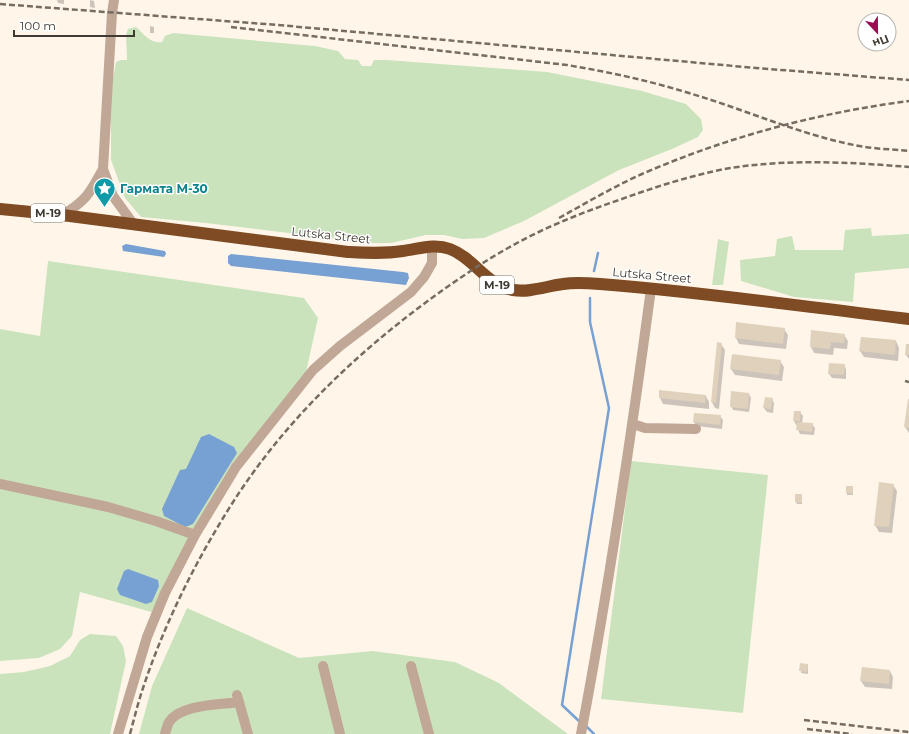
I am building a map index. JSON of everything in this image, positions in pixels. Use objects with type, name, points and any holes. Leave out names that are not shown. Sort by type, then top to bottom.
[{"type":"highway","name":"Lutska Street","points":[[0,209],[62,215],[348,252],[377,254],[432,246],[450,249],[468,260],[496,284],[513,290],[528,290],[564,283],[598,284],[732,296],[909,319]]},
{"type":"street","points":[[114,0],[103,169],[113,196],[134,225]]},
{"type":"street","points":[[62,215],[84,200],[93,188],[103,169]]},
{"type":"street","points":[[118,734],[147,637],[165,593],[195,535],[236,467],[313,370],[340,346],[411,292],[424,277],[432,263],[432,246]]},
{"type":"street","points":[[582,732],[602,624],[633,424],[651,289]]},
{"type":"street","points":[[633,424],[645,428],[696,429]]},
{"type":"street","points":[[0,484],[108,507],[156,521],[195,535]]},
{"type":"street","points":[[322,666],[340,734]]},
{"type":"street","points":[[411,666],[429,734]]},
{"type":"street","points":[[165,734],[169,722],[178,714],[188,709],[238,698],[248,734]]},
{"type":"green space","points":[[136,27],[148,38],[158,42],[162,42],[165,36],[173,33],[315,46],[338,51],[345,59],[358,60],[362,66],[371,66],[374,60],[387,60],[547,72],[642,91],[686,104],[701,119],[703,130],[698,137],[619,170],[524,221],[484,238],[462,239],[444,235],[426,235],[391,243],[370,243],[206,223],[141,217],[125,198],[111,160],[111,118],[113,79],[116,62],[127,60],[126,35],[128,29]]},
{"type":"green space","points":[[871,228],[872,236],[909,234],[909,268],[855,273],[853,302],[794,297],[741,281],[740,260],[775,256],[777,239],[792,236],[795,250],[843,250],[845,230]]},
{"type":"green space","points":[[718,239],[729,242],[723,285],[712,285]]},
{"type":"green space","points":[[48,261],[304,298],[318,318],[306,372],[241,455],[155,613],[80,592],[72,636],[60,649],[39,658],[0,661],[0,329],[40,336]]},
{"type":"green space","points":[[631,461],[768,475],[743,713],[601,699]]},
{"type":"green space","points":[[187,608],[299,658],[373,651],[455,662],[499,683],[568,734],[139,734],[152,686]]},
{"type":"green space","points":[[90,634],[116,636],[123,646],[126,661],[110,734],[0,734],[0,674],[24,672],[50,666],[70,656],[80,640]]},
{"type":"water","points":[[126,244],[165,251],[166,254],[164,257],[123,251],[122,246]]},
{"type":"water","points":[[231,254],[403,272],[408,273],[409,278],[406,285],[231,266],[228,263],[228,256]]},
{"type":"water","points":[[209,434],[234,447],[237,453],[193,524],[185,527],[164,516],[162,509],[180,470],[186,469],[201,437]]},
{"type":"water","points":[[128,569],[158,580],[159,586],[152,602],[146,604],[120,595],[117,589],[124,571]]},
{"type":"building","points":[[736,322],[785,328],[783,344],[735,338]]},
{"type":"building","points":[[811,330],[845,334],[844,343],[831,342],[830,349],[810,347]]},
{"type":"building","points":[[861,337],[896,340],[895,355],[859,351]]},
{"type":"building","points":[[717,342],[722,343],[716,403],[711,402]]},
{"type":"building","points":[[906,344],[909,344],[909,355],[905,355]]},
{"type":"building","points":[[732,354],[781,360],[779,375],[730,369]]},
{"type":"building","points":[[829,363],[845,364],[844,375],[828,374]]},
{"type":"building","points":[[659,390],[706,395],[705,403],[659,398]]},
{"type":"building","points":[[731,391],[749,393],[748,409],[730,407]]},
{"type":"building","points":[[765,397],[773,398],[771,409],[763,408]]},
{"type":"building","points":[[909,399],[909,428],[904,427]]},
{"type":"building","points":[[794,411],[801,411],[800,421],[793,421]]},
{"type":"building","points":[[694,413],[721,415],[720,425],[693,422]]},
{"type":"building","points":[[797,422],[813,423],[812,432],[796,430]]},
{"type":"building","points":[[879,482],[894,484],[889,527],[874,526]]},
{"type":"building","points":[[846,486],[853,486],[853,494],[846,493]]},
{"type":"building","points":[[795,494],[802,494],[802,503],[795,502]]},
{"type":"building","points":[[800,663],[808,664],[807,672],[799,671]]},
{"type":"building","points":[[862,667],[890,670],[889,684],[860,681]]},
{"type":"waterway","points":[[594,271],[598,253]]},
{"type":"waterway","points":[[580,722],[562,705],[609,408],[590,322],[590,298]]},
{"type":"waterway","points":[[586,726],[594,734]]},
{"type":"railway","points":[[0,4],[278,25],[756,68],[909,80]]},
{"type":"railway","points":[[231,27],[567,65],[630,77],[677,89],[813,135],[854,145],[909,151]]},
{"type":"railway","points":[[559,218],[631,179],[707,149],[773,128],[840,112],[909,101]]},
{"type":"railway","points":[[130,734],[143,688],[161,639],[195,567],[235,499],[280,438],[305,409],[360,356],[419,307],[486,261],[535,234],[562,221],[646,190],[702,174],[752,165],[820,162],[909,167]]},
{"type":"railway","points":[[905,381],[909,382]]},
{"type":"railway","points":[[804,720],[909,732]]},
{"type":"railway","points":[[807,729],[852,734]]},
{"type":"place","name":"Гармата М-30","points":[[104,208]]}]
